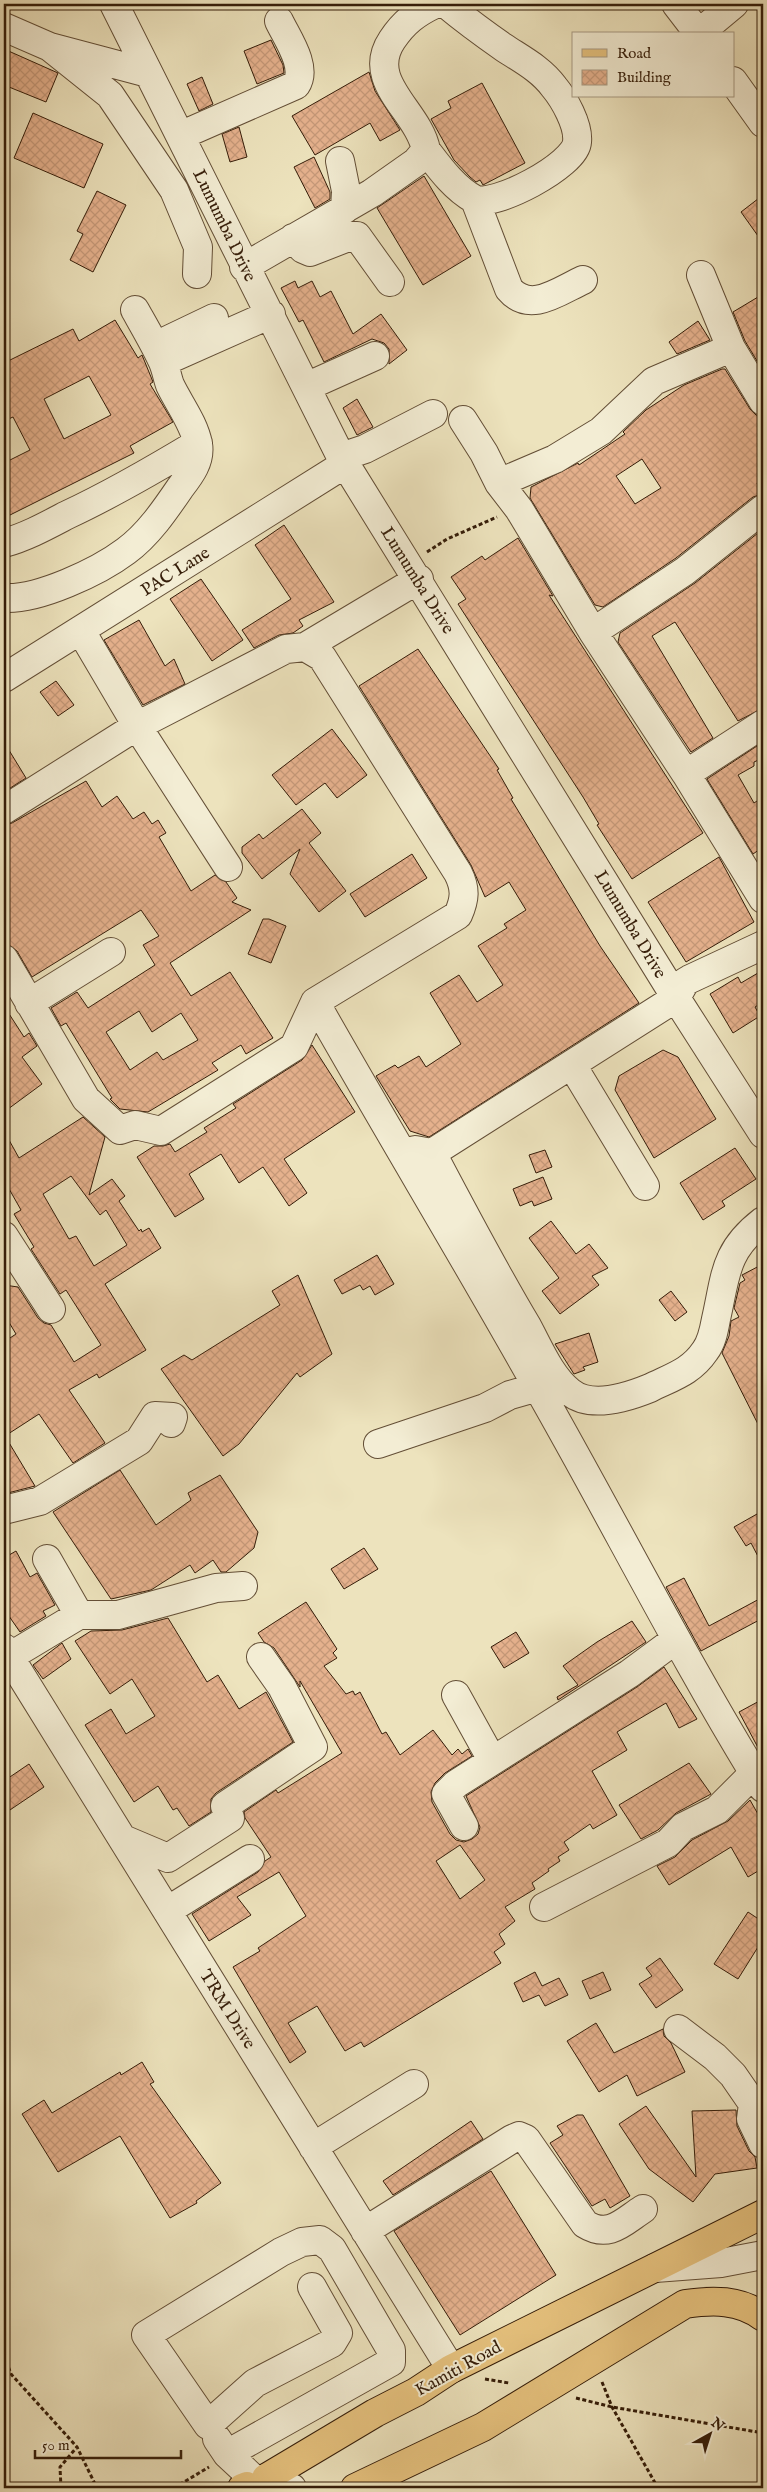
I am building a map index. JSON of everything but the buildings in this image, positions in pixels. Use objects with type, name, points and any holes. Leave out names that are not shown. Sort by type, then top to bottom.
[{"type":"main road","name":"Kamiti Road","points":[[251,2484],[375,2413],[416,2392],[461,2364],[763,2214]]},
{"type":"main road","points":[[355,2488],[483,2427],[685,2304],[714,2300],[753,2309],[763,2317]]},
{"type":"street","name":"Lumumba Drive","points":[[114,4],[148,73],[182,135],[244,267],[271,314],[343,460],[676,998],[763,1134]]},
{"type":"street","points":[[435,4],[416,13],[401,26],[388,46],[384,67],[387,82],[409,114],[425,143],[426,150],[444,173],[475,200],[509,289],[516,297],[534,302],[583,280]]},
{"type":"street","points":[[446,4],[476,28],[539,70],[566,106],[575,127],[578,143],[570,156],[528,186],[487,201],[475,200]]},
{"type":"street","points":[[676,4],[697,32]]},
{"type":"street","points":[[701,32],[734,4]]},
{"type":"street","points":[[182,135],[296,84],[300,79],[301,68],[279,21]]},
{"type":"street","points":[[4,27],[50,47],[148,73]]},
{"type":"street","points":[[50,47],[110,95],[174,190],[198,247],[197,274]]},
{"type":"street","points":[[734,82],[763,122]]},
{"type":"street","points":[[244,267],[345,209],[416,162],[426,150]]},
{"type":"street","points":[[340,161],[346,191],[345,209]]},
{"type":"street","points":[[293,238],[303,249],[310,252],[351,236],[357,236],[390,282]]},
{"type":"street","points":[[700,274],[731,348],[763,401]]},
{"type":"street","points":[[4,598],[20,599],[55,588],[105,565],[127,550],[164,512],[194,468],[198,455],[198,443],[185,412],[170,384],[159,354],[135,310]]},
{"type":"street","points":[[159,354],[271,314]]},
{"type":"street","points":[[159,354],[214,318]]},
{"type":"street","points":[[499,483],[555,459],[601,431],[654,381],[731,348]]},
{"type":"street","points":[[306,387],[375,356]]},
{"type":"street","name":"PAC Lane","points":[[4,678],[81,631],[343,460],[433,414]]},
{"type":"street","points":[[464,420],[499,483],[519,509],[593,632],[686,774],[763,899]]},
{"type":"street","points":[[4,543],[19,538],[93,503],[154,470],[198,443]]},
{"type":"street","points":[[593,632],[685,571],[763,509]]},
{"type":"street","points":[[4,810],[137,726],[286,649],[305,647],[414,572]]},
{"type":"street","points":[[81,631],[137,726],[228,867]]},
{"type":"street","points":[[4,959],[86,1099],[122,1138],[135,1125],[161,1131],[294,1047],[315,1002],[458,915],[464,899],[463,884],[458,873],[322,657],[305,647]]},
{"type":"street","points":[[686,774],[763,724]]},
{"type":"street","points":[[396,1147],[432,1154],[676,998],[685,982],[763,945]]},
{"type":"street","points":[[29,1003],[110,952]]},
{"type":"street","points":[[315,1002],[396,1147],[538,1387],[675,1640],[759,1781],[717,1810],[683,1827],[668,1843],[544,1907]]},
{"type":"street","points":[[572,1065],[645,1186]]},
{"type":"street","points":[[432,1154],[490,1266],[555,1376],[571,1393],[590,1400],[605,1400],[642,1391],[694,1367],[707,1349],[714,1331],[722,1283],[730,1260],[738,1244],[763,1221]]},
{"type":"street","points":[[4,1236],[51,1309]]},
{"type":"street","points":[[378,1444],[485,1408],[510,1394],[538,1387]]},
{"type":"street","points":[[4,1510],[40,1501],[139,1441],[155,1416],[173,1416],[171,1424]]},
{"type":"street","points":[[47,1560],[79,1615]]},
{"type":"street","points":[[6,1653],[79,1615],[118,1615],[216,1588],[243,1586]]},
{"type":"street","points":[[464,1826],[446,1794],[456,1784],[628,1674],[675,1640]]},
{"type":"street","name":"TRM Drive","points":[[6,1653],[402,2291],[461,2364]]},
{"type":"street","points":[[122,1839],[168,1858],[230,1818],[225,1806],[313,1747],[282,1687],[261,1657]]},
{"type":"street","points":[[456,1695],[492,1760]]},
{"type":"street","points":[[167,1910],[250,1859]]},
{"type":"street","points":[[678,2029],[715,2057],[733,2075],[753,2104],[751,2119],[763,2144]]},
{"type":"street","points":[[313,2147],[414,2084]]},
{"type":"street","points":[[365,2231],[512,2139],[520,2136],[526,2138],[585,2224],[592,2229],[610,2231],[643,2209]]},
{"type":"street","points":[[226,2454],[391,2362],[391,2350],[370,2312],[332,2249],[320,2240],[302,2242],[281,2252],[146,2334],[226,2454],[251,2484],[292,2488]]},
{"type":"street","name":"Kamiti Road","points":[[655,2268],[722,2262],[763,2255]]},
{"type":"street","points":[[208,2425],[255,2383],[332,2343],[338,2333],[312,2287]]},
{"type":"street","points":[[370,2312],[402,2291]]},
{"type":"path","points":[[414,572],[447,539],[484,521],[519,509]]},
{"type":"path","points":[[4,2355],[11,2374],[77,2447],[97,2488]]},
{"type":"path","points":[[592,2360],[612,2407],[658,2488]]},
{"type":"path","points":[[461,2364],[482,2378],[544,2390],[612,2407],[763,2433]]},
{"type":"path","points":[[61,2488],[60,2467],[77,2447]]}]
